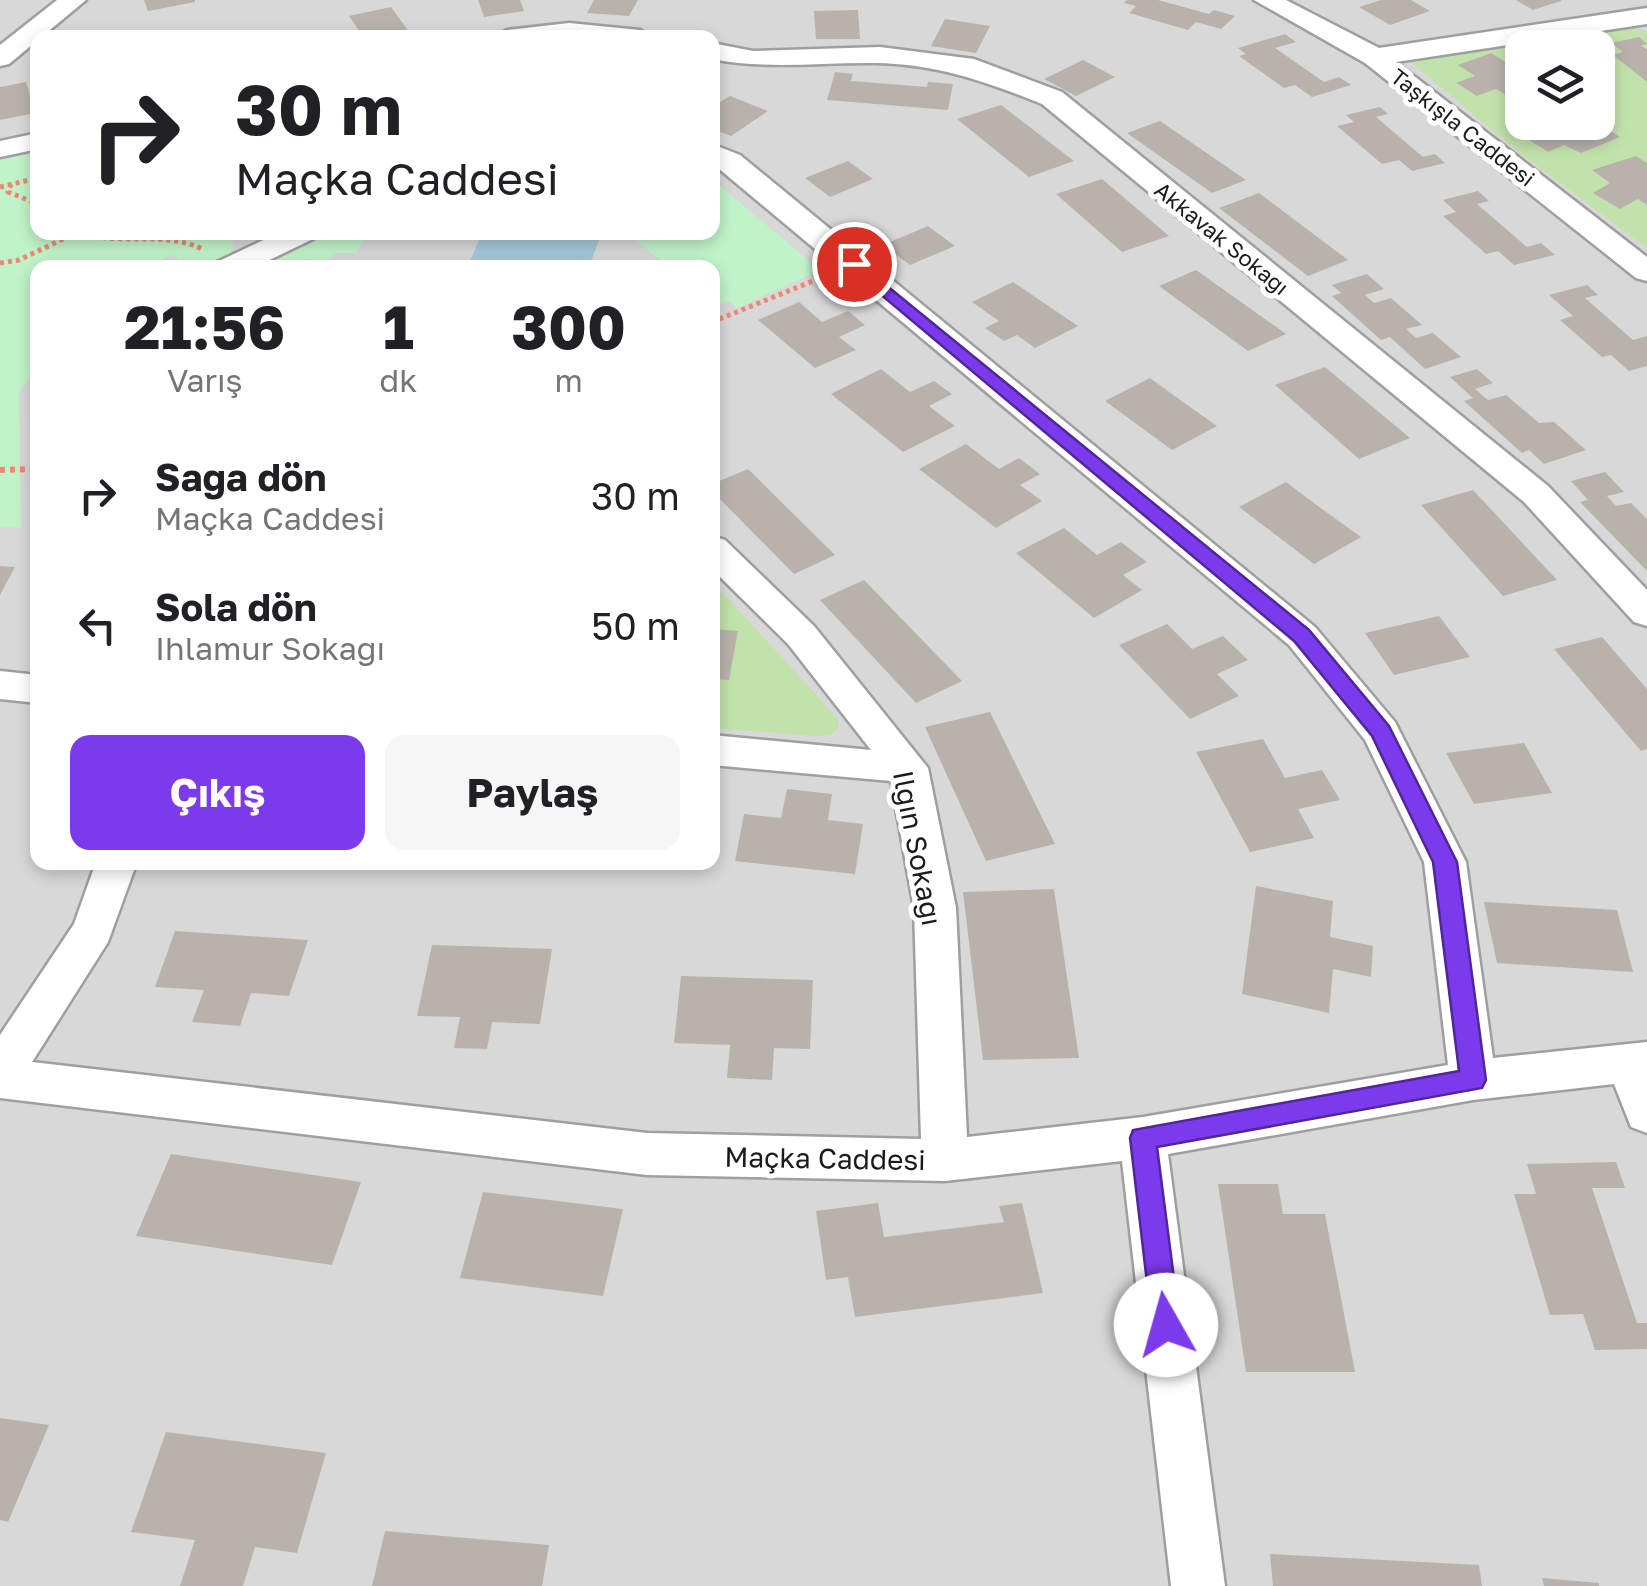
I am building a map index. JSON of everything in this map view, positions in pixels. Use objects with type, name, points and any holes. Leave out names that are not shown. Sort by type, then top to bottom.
[{"type":"street","points":[[36,30],[74,0]]},
{"type":"street","name":"Taşkışla Caddesi","points":[[1267,0],[1374,57],[1647,272]]},
{"type":"street","points":[[1300,0],[1374,57],[1647,15]]},
{"type":"street","points":[[1625,0],[1647,15]]},
{"type":"street","points":[[0,58],[30,34]]},
{"type":"street","name":"Akkavak Sokağı","points":[[720,53],[753,59],[880,55],[974,67],[1052,98],[1536,494],[1647,613]]},
{"type":"street","points":[[0,149],[30,143]]},
{"type":"street","points":[[720,156],[1302,636],[1381,732],[1445,862],[1473,1080]]},
{"type":"street","points":[[227,260],[283,240]]},
{"type":"street","name":"Ilgın Sokağı","points":[[720,556],[801,636],[908,768],[935,908],[946,1160]]},
{"type":"street","points":[[0,686],[30,688]]},
{"type":"street","points":[[720,751],[908,768]]},
{"type":"street","points":[[0,1076],[93,930],[114,870]]},
{"type":"street","points":[[1639,1063],[1647,1114]]},
{"type":"street","name":"Maçka Caddesi","points":[[0,1076],[647,1154],[946,1160],[1143,1138],[1473,1080],[1639,1063]]},
{"type":"street","points":[[1143,1138],[1198,1586]]},
{"type":"path","points":[[0,187],[30,180]]},
{"type":"path","points":[[11,184],[8,192],[30,202]]},
{"type":"path","points":[[0,263],[19,260],[61,240]]},
{"type":"path","points":[[103,240],[115,244],[158,240]]},
{"type":"path","points":[[183,240],[214,260]]},
{"type":"path","points":[[720,319],[854,264]]},
{"type":"path","points":[[0,470],[30,470]]},
{"type":"shaded area","points":[[0,0],[1647,0],[1647,1586],[0,1586]]},
{"type":"green space","points":[[1632,27],[1647,31],[1647,49],[1639,37],[1615,42],[1613,30]]},
{"type":"green space","points":[[1505,47],[1505,62],[1490,53],[1459,65],[1475,76],[1457,84],[1477,96],[1496,89],[1505,94],[1505,140],[1530,140],[1547,152],[1564,145],[1581,153],[1619,138],[1615,135],[1615,57],[1647,82],[1647,163],[1636,156],[1593,171],[1610,183],[1594,193],[1620,209],[1638,199],[1647,205],[1647,248],[1517,151],[1411,62]]},
{"type":"green space","points":[[30,154],[30,240],[231,240],[234,245],[227,260],[179,260],[174,254],[161,260],[30,260],[30,377],[19,392],[21,528],[0,526],[0,160]]},
{"type":"green space","points":[[720,186],[820,270],[737,308],[729,301],[720,304],[720,260],[660,260],[635,240],[720,240]]},
{"type":"green space","points":[[318,240],[363,240],[356,253],[333,253],[329,260],[273,260]]},
{"type":"green space","points":[[720,592],[838,719],[838,729],[831,735],[720,729]]},
{"type":"water","points":[[479,240],[599,240],[592,260],[471,260]]},
{"type":"building","points":[[144,0],[195,0],[195,2],[148,11]]},
{"type":"building","points":[[478,0],[520,0],[524,11],[484,17]]},
{"type":"building","points":[[594,0],[638,0],[629,16],[587,13]]},
{"type":"building","points":[[1158,0],[1209,14],[1214,10],[1235,16],[1221,29],[1196,22],[1188,30],[1129,13],[1136,6],[1124,3]]},
{"type":"building","points":[[1381,0],[1411,0],[1430,11],[1390,25],[1359,7]]},
{"type":"building","points":[[1516,0],[1561,0],[1561,1],[1533,10]]},
{"type":"building","points":[[391,7],[408,30],[359,30],[349,16]]},
{"type":"building","points":[[858,10],[860,39],[816,39],[814,11]]},
{"type":"building","points":[[945,19],[990,26],[976,53],[931,46]]},
{"type":"building","points":[[1285,34],[1296,42],[1275,48],[1324,82],[1339,77],[1351,85],[1312,97],[1295,85],[1284,88],[1239,56],[1246,54],[1238,48]]},
{"type":"building","points":[[1639,37],[1647,44],[1641,46],[1647,49],[1647,82],[1615,57],[1623,52],[1615,42]]},
{"type":"building","points":[[1491,53],[1505,62],[1505,94],[1496,89],[1477,96],[1456,83],[1475,76],[1458,65]]},
{"type":"building","points":[[1083,60],[1115,77],[1076,96],[1044,79]]},
{"type":"building","points":[[835,72],[853,74],[851,81],[927,87],[928,82],[953,84],[948,110],[827,100]]},
{"type":"building","points":[[26,82],[30,114],[0,120],[0,87]]},
{"type":"building","points":[[730,96],[768,111],[731,136],[720,132],[720,102]]},
{"type":"building","points":[[1001,105],[1074,161],[1029,177],[957,119]]},
{"type":"building","points":[[1380,107],[1388,114],[1376,117],[1423,157],[1435,154],[1445,163],[1412,171],[1399,160],[1382,164],[1337,126],[1354,122],[1346,115]]},
{"type":"building","points":[[1160,121],[1246,180],[1212,193],[1127,133]]},
{"type":"building","points":[[1529,140],[1613,140],[1581,153],[1564,145],[1548,152]]},
{"type":"building","points":[[1636,156],[1647,163],[1647,205],[1638,199],[1620,209],[1593,193],[1610,183],[1592,170]]},
{"type":"building","points":[[848,161],[873,179],[830,197],[805,178]]},
{"type":"building","points":[[1102,179],[1169,236],[1122,252],[1056,194]]},
{"type":"building","points":[[1478,191],[1489,201],[1477,204],[1527,247],[1541,243],[1555,255],[1514,265],[1498,251],[1486,254],[1443,216],[1456,212],[1443,200]]},
{"type":"building","points":[[1259,193],[1348,260],[1308,276],[1219,208]]},
{"type":"building","points":[[928,226],[955,246],[910,265],[883,245]]},
{"type":"building","points":[[1196,270],[1286,334],[1248,351],[1159,286]]},
{"type":"building","points":[[1367,274],[1384,289],[1365,295],[1374,303],[1391,298],[1422,325],[1406,329],[1416,338],[1433,333],[1461,357],[1425,369],[1390,337],[1381,340],[1332,296],[1341,293],[1332,285]]},
{"type":"building","points":[[1013,282],[1078,326],[1035,348],[1017,335],[1004,341],[985,328],[999,321],[972,302]]},
{"type":"building","points":[[1587,285],[1598,295],[1585,298],[1633,340],[1647,336],[1647,366],[1629,371],[1611,355],[1602,357],[1560,320],[1573,316],[1549,295]]},
{"type":"building","points":[[799,302],[822,322],[848,311],[865,325],[839,337],[856,350],[815,368],[758,320]]},
{"type":"building","points":[[1325,367],[1410,438],[1359,459],[1275,385]]},
{"type":"building","points":[[881,369],[910,392],[934,381],[952,394],[929,406],[955,426],[903,452],[831,394]]},
{"type":"building","points":[[1477,369],[1493,383],[1475,389],[1488,400],[1506,395],[1539,423],[1554,422],[1586,450],[1544,464],[1529,450],[1522,453],[1464,401],[1473,398],[1450,377]]},
{"type":"building","points":[[1150,378],[1217,426],[1172,450],[1105,401]]},
{"type":"building","points":[[966,444],[999,469],[1019,458],[1040,474],[1020,485],[1042,501],[996,528],[919,469]]},
{"type":"building","points":[[748,469],[835,555],[794,574],[720,499],[720,481]]},
{"type":"building","points":[[1605,472],[1624,492],[1607,496],[1616,506],[1631,503],[1647,519],[1647,571],[1580,502],[1588,500],[1571,481]]},
{"type":"building","points":[[1286,482],[1361,537],[1314,564],[1239,507]]},
{"type":"building","points":[[1473,490],[1557,580],[1503,596],[1421,505]]},
{"type":"building","points":[[1064,528],[1097,555],[1121,542],[1147,562],[1123,575],[1142,590],[1094,618],[1016,553]]},
{"type":"building","points":[[0,566],[15,567],[0,595]]},
{"type":"building","points":[[864,580],[962,681],[916,703],[820,600]]},
{"type":"building","points":[[1439,616],[1470,657],[1394,675],[1365,633]]},
{"type":"building","points":[[1167,624],[1192,649],[1223,636],[1248,660],[1217,674],[1239,696],[1190,719],[1119,645]]},
{"type":"building","points":[[720,630],[738,631],[729,680],[720,679]]},
{"type":"building","points":[[1602,637],[1647,689],[1647,749],[1641,751],[1554,649]]},
{"type":"building","points":[[990,712],[1055,844],[986,861],[925,727]]},
{"type":"building","points":[[1263,739],[1285,778],[1322,770],[1340,800],[1298,809],[1314,838],[1250,852],[1196,752]]},
{"type":"building","points":[[1524,743],[1552,793],[1474,804],[1446,753]]},
{"type":"building","points":[[787,789],[832,794],[828,820],[863,824],[855,874],[735,861],[744,814],[781,818]]},
{"type":"building","points":[[1256,886],[1333,901],[1330,937],[1373,946],[1371,977],[1333,969],[1329,1013],[1242,994]]},
{"type":"building","points":[[1054,889],[1079,1058],[983,1060],[963,892]]},
{"type":"building","points":[[1484,902],[1617,910],[1633,972],[1497,963]]},
{"type":"building","points":[[175,931],[308,940],[289,996],[251,993],[240,1026],[192,1022],[204,990],[155,987]]},
{"type":"building","points":[[432,945],[552,949],[540,1024],[492,1022],[487,1049],[454,1048],[460,1017],[417,1016]]},
{"type":"building","points":[[681,976],[813,980],[810,1049],[774,1048],[772,1080],[727,1078],[730,1045],[674,1043]]},
{"type":"building","points":[[171,1154],[361,1182],[332,1265],[136,1236]]},
{"type":"building","points":[[1616,1162],[1625,1188],[1592,1188],[1637,1323],[1647,1323],[1647,1349],[1595,1350],[1583,1314],[1550,1315],[1514,1194],[1536,1194],[1527,1164]]},
{"type":"building","points":[[1218,1184],[1278,1184],[1283,1214],[1325,1214],[1355,1372],[1246,1372]]},
{"type":"building","points":[[483,1192],[623,1209],[603,1296],[460,1278]]},
{"type":"building","points":[[878,1203],[884,1237],[1004,1222],[999,1206],[1022,1203],[1043,1293],[855,1317],[848,1277],[826,1280],[816,1211]]},
{"type":"building","points":[[0,1418],[49,1425],[8,1522],[0,1520]]},
{"type":"building","points":[[166,1432],[326,1453],[297,1553],[255,1547],[243,1586],[180,1586],[195,1540],[131,1532]]},
{"type":"building","points":[[385,1531],[549,1545],[542,1586],[372,1586]]},
{"type":"building","points":[[1270,1554],[1479,1565],[1482,1586],[1273,1586]]},
{"type":"building","points":[[1542,1578],[1599,1583],[1599,1586],[1544,1586]]},
{"type":"route","points":[[854,264],[1302,636],[1381,732],[1445,862],[1473,1080],[1143,1138],[1166,1325]]}]
